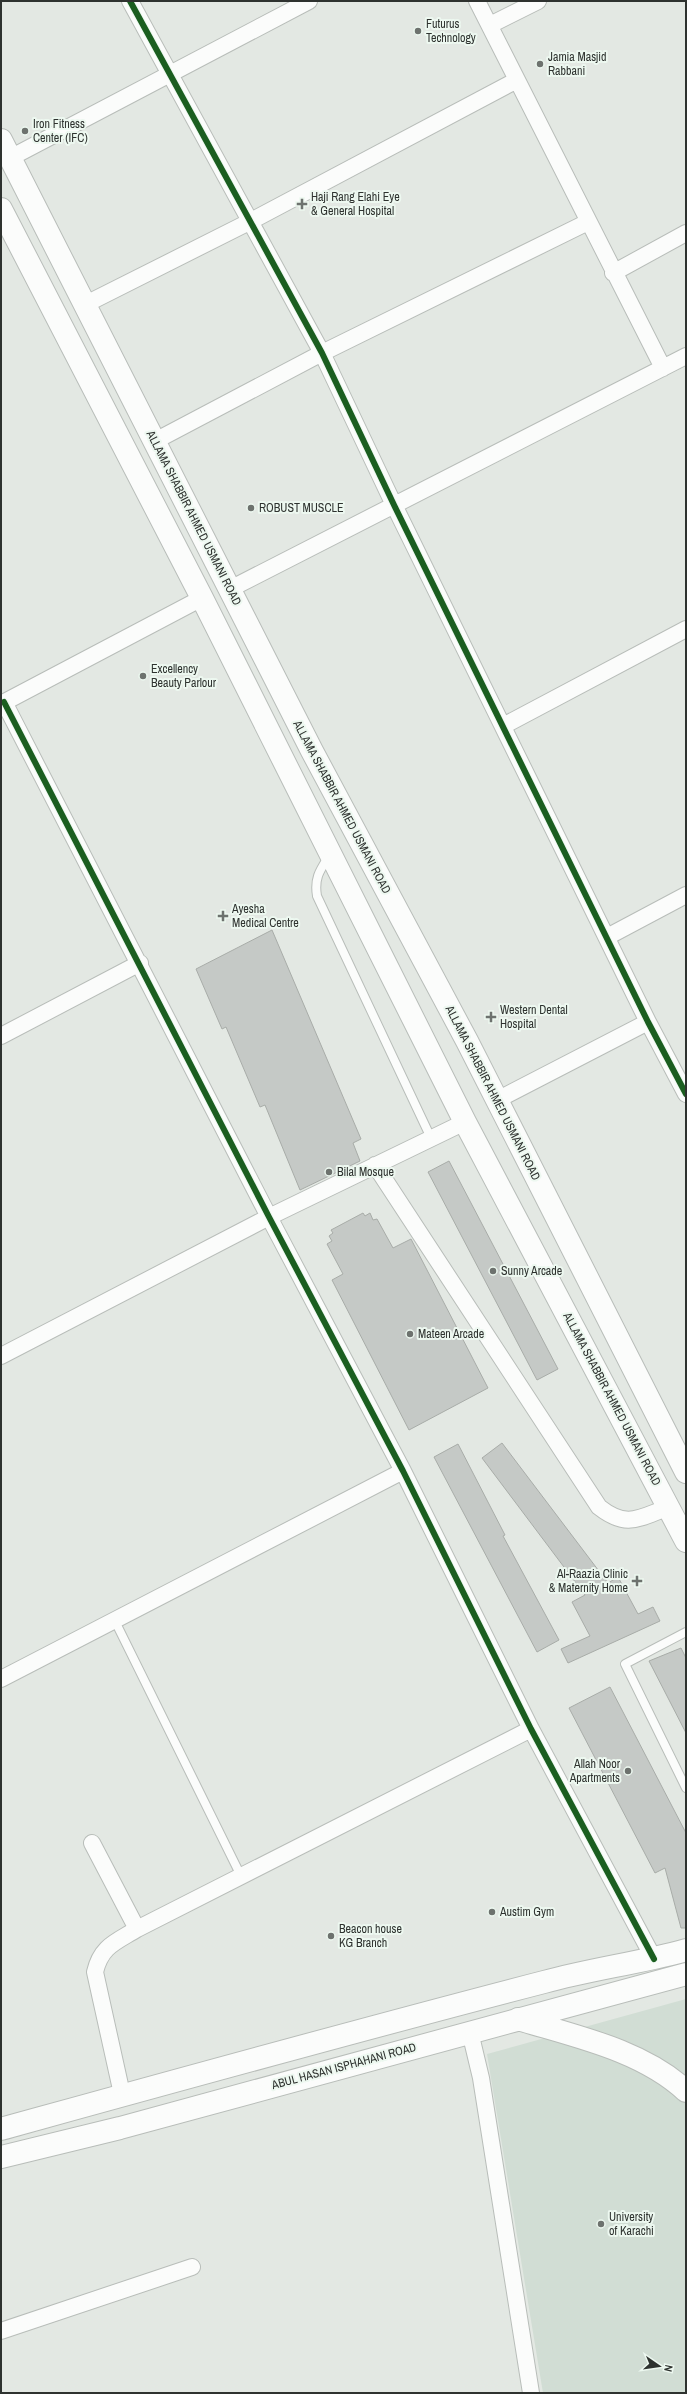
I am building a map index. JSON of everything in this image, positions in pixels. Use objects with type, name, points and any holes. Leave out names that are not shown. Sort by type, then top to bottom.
[{"type":"main road","name":"ALLAMA SHABBIR AHMED USMANI ROAD","points":[[5,149],[312,751],[497,1100],[685,1467]]},
{"type":"main road","name":"ALLAMA SHABBIR AHMED USMANI ROAD","points":[[1,210],[202,598],[465,1122],[686,1541]]},
{"type":"main road","points":[[1,2128],[122,2094],[554,1979],[654,1959],[686,1950]]},
{"type":"main road","name":"ABUL HASAN ISPHAHANI ROAD","points":[[1,2158],[686,1974]]},
{"type":"main road","points":[[518,2019],[626,2054],[674,2080],[686,2091]]},
{"type":"street","points":[[130,1],[322,353],[394,505],[648,1022],[686,1094]]},
{"type":"street","points":[[5,149],[169,74],[309,1]]},
{"type":"street","points":[[477,1],[662,368]]},
{"type":"street","points":[[490,25],[538,1]]},
{"type":"street","points":[[84,305],[251,221],[516,80]]},
{"type":"street","points":[[155,441],[322,353],[588,222]]},
{"type":"street","points":[[613,272],[686,233]]},
{"type":"street","points":[[230,589],[686,356]]},
{"type":"street","points":[[202,598],[3,703],[140,962],[269,1217],[403,1471],[530,1729],[654,1959]]},
{"type":"street","points":[[503,726],[686,629]]},
{"type":"street","points":[[607,937],[686,895]]},
{"type":"street","points":[[1,1036],[140,962]]},
{"type":"street","points":[[497,1100],[648,1022]]},
{"type":"street","points":[[1,1356],[269,1217],[465,1122]]},
{"type":"street","points":[[375,1165],[599,1507],[613,1518],[632,1521],[669,1507]]},
{"type":"street","points":[[1,1679],[114,1619],[403,1471]]},
{"type":"street","points":[[122,2094],[95,1972],[98,1959],[105,1949],[137,1929],[530,1729]]},
{"type":"street","points":[[92,1843],[137,1929]]},
{"type":"street","points":[[470,2032],[481,2078],[531,2393]]},
{"type":"street","points":[[1,2331],[192,2267]]},
{"type":"lane","points":[[331,854],[318,873],[315,884],[317,896],[431,1138]]},
{"type":"lane","points":[[114,1619],[241,1876]]},
{"type":"lane","points":[[686,1632],[625,1664],[686,1788]]},
{"type":"shaded area","name":"University of Karachi","points":[[686,1999],[686,2393],[543,2393],[487,2054]]},
{"type":"building","points":[[272,930],[361,1139],[353,1143],[360,1161],[300,1190],[265,1105],[260,1107],[226,1027],[222,1029],[196,969]]},
{"type":"building","name":"Sunny Arcade","points":[[449,1161],[558,1369],[537,1380],[428,1172]]},
{"type":"building","name":"Mateen Arcade","points":[[363,1213],[365,1216],[370,1213],[373,1220],[377,1219],[393,1248],[411,1239],[488,1388],[409,1430],[332,1280],[343,1274],[327,1244],[332,1241],[329,1236],[333,1233],[331,1230]]},
{"type":"building","points":[[502,1443],[608,1583],[618,1577],[638,1614],[653,1607],[660,1621],[568,1663],[561,1649],[590,1636],[572,1602],[585,1595],[482,1458]]},
{"type":"building","points":[[458,1444],[505,1535],[503,1536],[559,1640],[537,1652],[434,1457]]},
{"type":"building","points":[[681,1648],[686,1658],[686,1733],[649,1661]]},
{"type":"building","name":"Allah Noor Apartments","points":[[610,1687],[686,1833],[686,1928],[681,1928],[665,1868],[655,1873],[569,1708]]},
{"type":"cycle path","points":[[130,1],[322,353],[394,505],[648,1022],[686,1094]]},
{"type":"cycle path","points":[[4,702],[269,1217],[403,1471],[531,1729],[654,1959]]},
{"type":"place","name":"Futurus Technology","points":[[418,31]]},
{"type":"place","name":"Jamia Masjid Rabbani","points":[[540,64]]},
{"type":"place","name":"Iron Fitness Center (IFC)","points":[[25,131]]},
{"type":"place","name":"Haji Rang Elahi Eye & General Hospital","points":[[302,204]]},
{"type":"place","name":"ROBUST MUSCLE","points":[[251,508]]},
{"type":"place","name":"Excellency Beauty Parlour","points":[[143,676]]},
{"type":"place","name":"Ayesha Medical Centre","points":[[223,916]]},
{"type":"place","name":"Western Dental Hospital","points":[[491,1017]]},
{"type":"place","name":"Bilal Mosque","points":[[329,1172]]},
{"type":"place","name":"Sunny Arcade","points":[[493,1271]]},
{"type":"place","name":"Mateen Arcade","points":[[410,1334]]},
{"type":"place","name":"Al-Raazia Clinic & Maternity Home","points":[[637,1581]]},
{"type":"place","name":"Allah Noor Apartments","points":[[628,1771]]},
{"type":"place","name":"Austim Gym","points":[[492,1912]]},
{"type":"place","name":"Beacon house KG Branch","points":[[331,1936]]},
{"type":"place","name":"University of Karachi","points":[[601,2224]]}]
